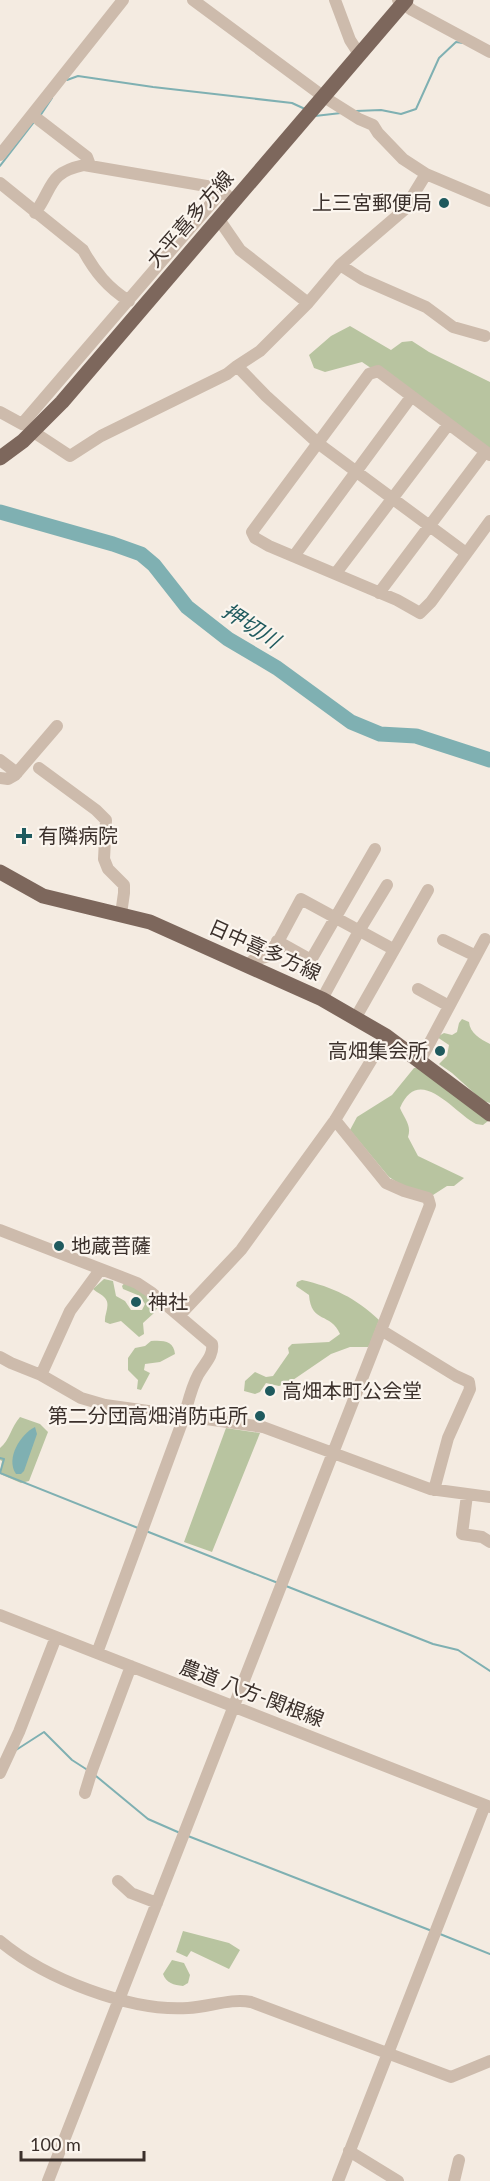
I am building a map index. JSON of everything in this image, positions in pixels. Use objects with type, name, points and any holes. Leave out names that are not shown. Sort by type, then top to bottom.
[{"type":"main road","name":"大平喜多方線","points":[[0,458],[28,436],[87,374],[218,218],[228,195],[324,97],[402,1]]},
{"type":"main road","name":"日中喜多方線","points":[[0,872],[43,896],[150,922],[322,999],[386,1036],[490,1114]]},
{"type":"street","points":[[0,155],[123,0]]},
{"type":"street","points":[[193,0],[324,97],[373,125],[403,159],[426,174],[490,201]]},
{"type":"street","points":[[335,0],[350,40],[359,54]]},
{"type":"street","points":[[402,1],[412,10],[490,52]]},
{"type":"street","points":[[39,120],[87,157],[90,165]]},
{"type":"street","points":[[0,412],[22,424],[129,301],[228,195],[206,186],[90,165],[72,167],[55,177],[35,213]]},
{"type":"street","points":[[28,436],[70,456],[101,436],[227,374],[260,351],[308,303],[340,265],[404,210],[426,174]]},
{"type":"street","points":[[0,183],[83,250],[102,280],[129,301]]},
{"type":"street","points":[[218,218],[240,250],[308,303]]},
{"type":"street","points":[[340,265],[362,279],[426,307],[453,327],[485,336]]},
{"type":"street","points":[[237,366],[319,444],[466,553]]},
{"type":"street","points":[[379,593],[488,453],[378,372],[369,374],[252,532],[255,538],[420,613],[431,602],[490,520]]},
{"type":"street","points":[[294,556],[411,397]]},
{"type":"street","points":[[336,573],[448,425]]},
{"type":"street","points":[[0,778],[8,779],[16,773],[57,726]]},
{"type":"street","points":[[0,760],[16,773]]},
{"type":"street","points":[[39,768],[106,820],[104,859],[108,869],[124,885],[121,914]]},
{"type":"street","points":[[277,941],[311,960],[375,849]]},
{"type":"street","points":[[322,999],[387,885]]},
{"type":"street","points":[[356,1017],[428,890]]},
{"type":"street","points":[[248,966],[253,960],[266,957],[301,899],[393,949]]},
{"type":"street","points":[[420,1061],[485,939]]},
{"type":"street","points":[[443,940],[476,956]]},
{"type":"street","points":[[418,989],[449,1005]]},
{"type":"street","points":[[179,1316],[241,1250],[335,1120],[386,1036]]},
{"type":"street","points":[[48,2181],[430,1205],[428,1198],[387,1183],[335,1120]]},
{"type":"street","points":[[0,1230],[137,1283],[152,1293],[213,1347],[210,1357],[193,1386],[184,1417],[97,1653]]},
{"type":"street","points":[[40,1375],[70,1311],[100,1270]]},
{"type":"street","points":[[381,1330],[469,1382],[470,1389],[448,1438],[434,1490]]},
{"type":"street","points":[[0,1357],[40,1375],[81,1398],[105,1405],[263,1427],[434,1490],[490,1497]]},
{"type":"street","points":[[467,1495],[462,1534],[482,1537],[490,1542]]},
{"type":"street","name":"農道 八方-関根線","points":[[0,1615],[487,1806]]},
{"type":"street","points":[[0,1773],[19,1732],[56,1637]]},
{"type":"street","points":[[85,1793],[131,1666]]},
{"type":"street","points":[[338,2181],[386,2054],[487,1806]]},
{"type":"street","points":[[118,1881],[131,1893],[157,1903]]},
{"type":"street","points":[[0,1941],[16,1954],[50,1974],[120,1999],[162,2008],[188,2008],[241,2000],[251,2002],[451,2078],[490,2061]]},
{"type":"street","points":[[350,2151],[398,2181]]},
{"type":"street","points":[[454,2181],[459,2160]]},
{"type":"green space","points":[[350,326],[391,350],[402,342],[412,341],[429,352],[490,382],[490,449],[362,362],[325,372],[314,368],[309,355],[331,336]]},
{"type":"green space","points":[[462,1019],[469,1022],[476,1035],[490,1044],[490,1103],[483,1101],[439,1064],[447,1056],[449,1045],[437,1037],[444,1033],[452,1035],[457,1032]]},
{"type":"green space","points":[[423,1067],[488,1121],[483,1125],[476,1124],[427,1090],[417,1090],[408,1095],[400,1108],[408,1125],[408,1137],[418,1156],[464,1178],[454,1186],[447,1186],[433,1195],[406,1188],[389,1177],[350,1130],[357,1117],[392,1095],[414,1068]]},
{"type":"green space","points":[[104,1279],[113,1281],[116,1296],[125,1301],[131,1310],[142,1310],[145,1304],[140,1296],[123,1289],[122,1286],[126,1281],[160,1304],[143,1323],[144,1334],[139,1337],[121,1321],[110,1324],[105,1322],[107,1301],[93,1289]]},
{"type":"green space","points":[[302,1280],[344,1294],[362,1305],[379,1320],[370,1344],[368,1347],[350,1347],[331,1354],[290,1382],[279,1386],[266,1383],[260,1392],[255,1394],[244,1391],[245,1381],[255,1372],[266,1377],[273,1376],[289,1353],[288,1348],[292,1344],[329,1342],[340,1334],[332,1323],[313,1310],[309,1295],[296,1286],[297,1282]]},
{"type":"green space","points":[[151,1341],[167,1342],[173,1346],[175,1354],[160,1362],[145,1364],[144,1370],[150,1373],[141,1390],[137,1389],[138,1380],[128,1370],[128,1358],[135,1348],[145,1346]]},
{"type":"green space","points":[[20,1417],[40,1424],[48,1432],[29,1481],[21,1483],[0,1474],[2,1461],[0,1460],[0,1448]]},
{"type":"green space","points":[[226,1428],[260,1433],[212,1552],[184,1542]]},
{"type":"green space","points":[[183,1931],[229,1943],[240,1950],[229,1969],[191,1951],[187,1957],[176,1952]]},
{"type":"green space","points":[[172,1960],[184,1963],[190,1975],[188,1983],[183,1986],[166,1980],[163,1974]]},
{"type":"water","points":[[35,1427],[37,1434],[24,1471],[16,1474],[13,1468],[13,1454],[20,1441]]},
{"type":"waterway","points":[[356,111],[381,110],[401,114],[416,109],[439,58],[456,42],[463,43]]},
{"type":"waterway","points":[[67,80],[78,76],[292,103],[305,109]]},
{"type":"waterway","points":[[40,116],[52,98]]},
{"type":"waterway","points":[[315,116],[341,113]]},
{"type":"waterway","points":[[0,166],[34,122]]},
{"type":"waterway","name":"押切川","points":[[0,512],[141,554],[154,565],[187,607],[228,639],[277,668],[351,722],[380,734],[416,736],[490,760]]},
{"type":"waterway","points":[[0,1458],[4,1459],[0,1473],[138,1528]]},
{"type":"waterway","points":[[146,1531],[278,1583]]},
{"type":"waterway","points":[[286,1586],[433,1644],[458,1650],[490,1671]]},
{"type":"waterway","points":[[16,1750],[44,1732],[72,1760],[86,1769]]},
{"type":"waterway","points":[[96,1776],[148,1819],[180,1833]]},
{"type":"waterway","points":[[188,1836],[432,1931]]},
{"type":"waterway","points":[[440,1934],[490,1954]]},
{"type":"place","name":"上三宮郵便局","points":[[444,203]]},
{"type":"place","name":"有隣病院","points":[[24,836]]},
{"type":"place","name":"高畑集会所","points":[[440,1051]]},
{"type":"place","name":"地蔵菩薩","points":[[59,1246]]},
{"type":"place","name":"神社","points":[[136,1302]]},
{"type":"place","name":"高畑本町公会堂","points":[[270,1391]]},
{"type":"place","name":"第二分団高畑消防屯所","points":[[260,1416]]}]
